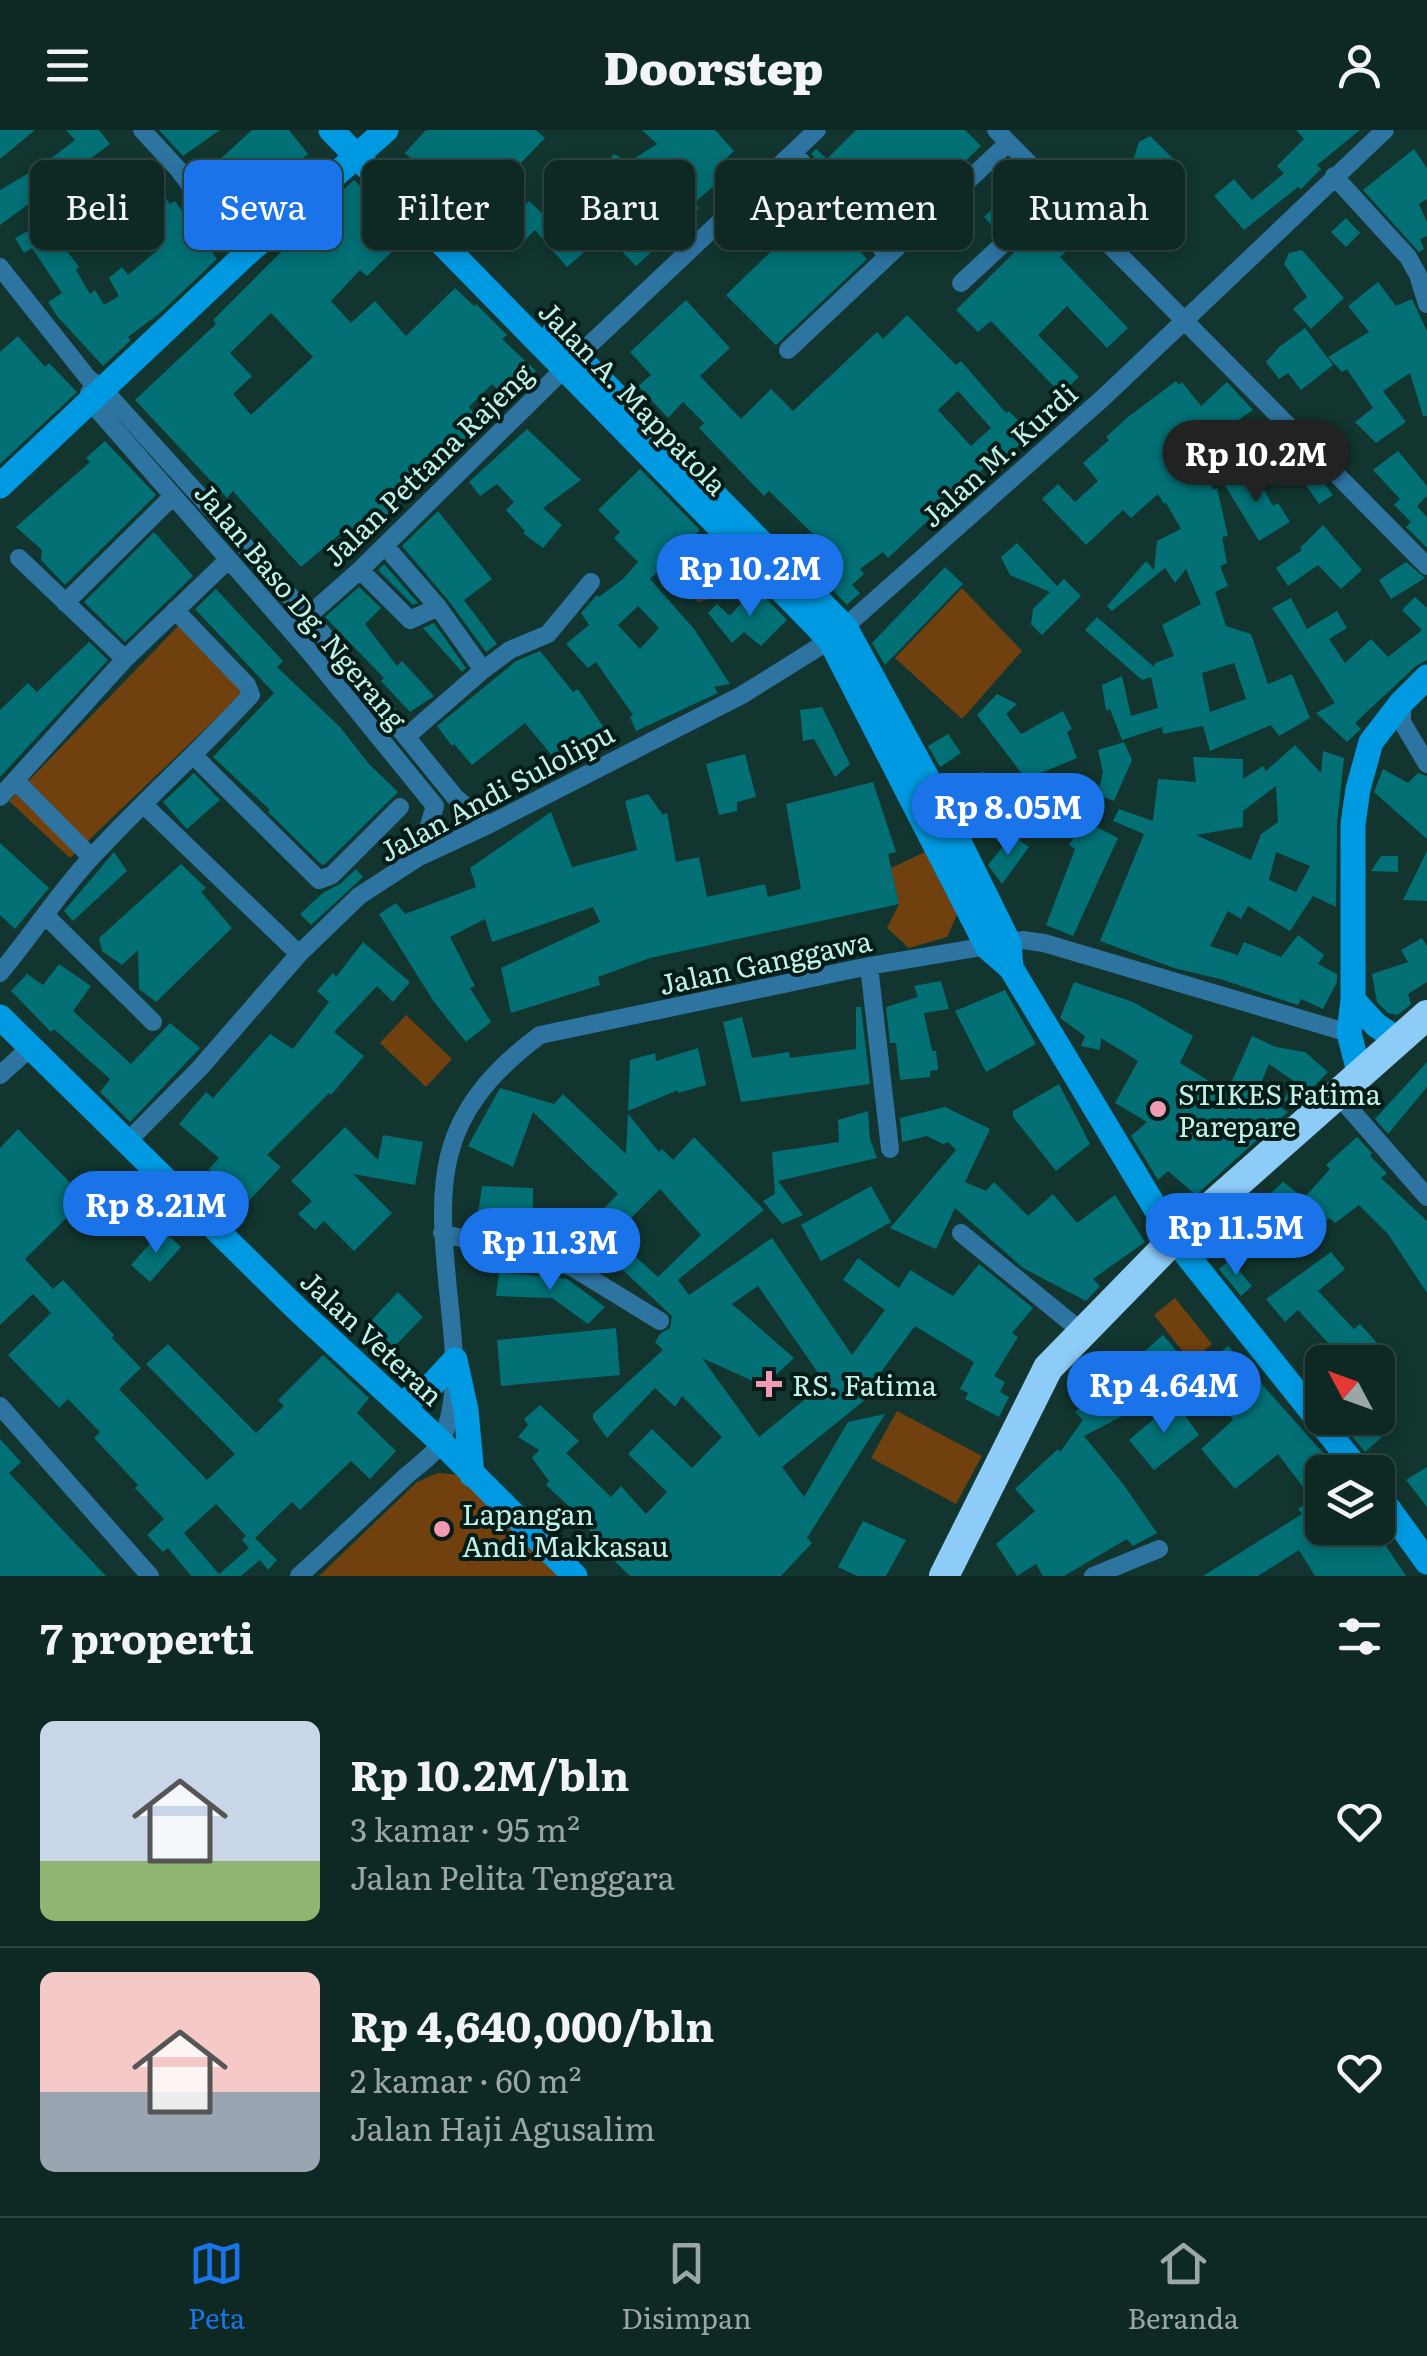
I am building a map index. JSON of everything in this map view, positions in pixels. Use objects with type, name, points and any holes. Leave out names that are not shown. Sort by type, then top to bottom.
[{"type":"highway","points":[[944,1576],[1048,1368],[1174,1240],[1427,1015]]},
{"type":"street","points":[[142,130],[244,256]]},
{"type":"street","name":"Jalan A. Mappatola","points":[[330,130],[366,141],[461,253],[837,633],[930,783],[1003,953],[1174,1240],[1346,1455]]},
{"type":"street","name":"Jalan Pettana Rajeng","points":[[291,631],[360,570],[818,130]]},
{"type":"street","name":"Jalan M. Kurdi","points":[[837,633],[1187,320],[1373,134]]},
{"type":"street","points":[[788,350],[888,255],[1002,136],[1025,160]]},
{"type":"street","points":[[0,486],[94,390],[366,141]]},
{"type":"street","points":[[794,153],[888,255]]},
{"type":"street","points":[[1334,176],[1422,274],[1427,304]]},
{"type":"street","points":[[961,283],[997,250]]},
{"type":"street","points":[[1115,250],[1427,566]]},
{"type":"street","points":[[0,267],[94,390]]},
{"type":"street","name":"Jalan Baso Dg. Ngerang","points":[[94,390],[174,496],[197,509],[228,560],[435,806]]},
{"type":"street","name":"Jalan Baso Dg. Ngerang","points":[[94,390],[197,509],[308,616],[456,797],[488,825]]},
{"type":"street","points":[[65,603],[174,496]]},
{"type":"street","points":[[384,546],[438,606],[483,670]]},
{"type":"street","points":[[19,558],[125,659]]},
{"type":"street","points":[[0,797],[125,659],[228,560]]},
{"type":"street","points":[[360,570],[410,620],[438,606]]},
{"type":"street","points":[[406,737],[510,650],[548,634],[591,582]]},
{"type":"street","points":[[0,973],[46,916],[56,897],[92,857],[251,695],[247,685],[175,610]]},
{"type":"street","name":"Jalan Andi Sulolipu","points":[[128,1141],[200,1068],[300,954],[360,896],[419,857],[742,695],[837,633]]},
{"type":"street","points":[[1359,1072],[1349,1033],[1353,824],[1358,789],[1371,742],[1427,677]]},
{"type":"street","points":[[358,710],[376,696]]},
{"type":"street","points":[[1402,702],[1402,722],[1427,764]]},
{"type":"street","points":[[194,756],[320,880],[332,875],[400,807]]},
{"type":"street","points":[[15,780],[92,857]]},
{"type":"street","points":[[419,857],[435,806],[456,797]]},
{"type":"street","points":[[142,804],[300,954]]},
{"type":"street","points":[[46,916],[153,1022]]},
{"type":"street","name":"Jalan Ganggawa","points":[[442,1443],[453,1395],[454,1360],[442,1233],[448,1150],[460,1120],[494,1075],[512,1055],[540,1035],[870,966],[1003,953],[1023,940],[1349,1033]]},
{"type":"street","points":[[870,966],[890,1149]]},
{"type":"street","points":[[1352,1000],[1397,1039]]},
{"type":"street","name":"Jalan Veteran","points":[[0,1018],[575,1576]]},
{"type":"street","points":[[0,1076],[31,1047]]},
{"type":"street","points":[[1336,1093],[1427,1197]]},
{"type":"street","points":[[442,1233],[572,1267],[660,1320]]},
{"type":"street","points":[[961,1233],[1081,1331]]},
{"type":"street","points":[[400,1404],[429,1388],[454,1360]]},
{"type":"street","points":[[454,1360],[466,1410],[472,1475]]},
{"type":"street","points":[[0,1406],[150,1576]]},
{"type":"street","points":[[300,1576],[442,1443]]},
{"type":"street","points":[[1395,1518],[1427,1562]]},
{"type":"street","points":[[1093,1576],[1159,1549]]},
{"type":"shaded area","points":[[714,538],[762,585],[698,602],[672,578]]},
{"type":"shaded area","points":[[962,588],[1022,651],[962,719],[895,658]]},
{"type":"shaded area","points":[[181,623],[251,685],[70,858],[9,801]]},
{"type":"shaded area","points":[[925,852],[957,915],[947,937],[909,948],[887,928],[899,904],[891,868]]},
{"type":"shaded area","points":[[406,1015],[452,1059],[426,1087],[380,1043]]},
{"type":"shaded area","points":[[1175,1298],[1212,1344],[1191,1362],[1154,1315]]},
{"type":"shaded area","points":[[897,1411],[982,1456],[956,1504],[871,1458]]},
{"type":"shaded area","name":"Lapangan Andi Makkasau","points":[[438,1473],[462,1475],[565,1576],[319,1576],[417,1482]]},
{"type":"building","points":[[0,130],[35,130],[0,159]]},
{"type":"building","points":[[66,130],[99,130],[110,144],[88,160],[49,160],[75,140]]},
{"type":"building","points":[[159,130],[220,130],[183,156]]},
{"type":"building","points":[[252,130],[289,130],[308,154],[301,160],[219,160]]},
{"type":"building","points":[[426,130],[536,130],[545,138],[524,160],[412,160],[405,153]]},
{"type":"building","points":[[642,130],[715,130],[734,151],[724,160],[715,160],[715,185],[695,202],[695,160],[632,160],[657,144]]},
{"type":"building","points":[[856,130],[965,130],[981,146],[966,160],[817,160],[811,154],[816,149],[827,159]]},
{"type":"building","points":[[1296,130],[1360,130],[1317,165],[1321,169],[1301,189],[1298,187],[1244,230],[1214,196],[1234,179],[1252,200],[1284,173],[1277,166],[1304,139]]},
{"type":"building","points":[[1150,136],[1175,160],[1133,160],[1139,142]]},
{"type":"building","points":[[1414,149],[1427,168],[1427,199],[1419,204],[1427,222],[1427,236],[1420,239],[1424,249],[1419,252],[1363,190]]},
{"type":"building","points":[[30,172],[30,203],[0,225],[0,190]]},
{"type":"building","points":[[354,180],[362,188],[362,250],[394,250],[367,276],[360,270],[331,301],[351,323],[375,301],[406,336],[455,288],[507,335],[502,339],[536,371],[506,398],[492,384],[469,407],[486,427],[353,546],[341,533],[301,567],[233,491],[227,498],[135,400],[216,324],[213,320],[283,250],[342,250],[342,191]],"holes":[[[271,313],[313,357],[251,415],[233,394],[252,376],[230,353]]]},
{"type":"building","points":[[164,196],[170,204],[175,201],[184,213],[184,250],[210,250],[217,259],[160,313],[128,337],[131,340],[103,366],[48,302],[62,293],[33,250],[66,250],[79,267],[76,270],[90,294],[95,290],[104,305],[119,296],[109,278],[122,267],[128,275],[158,250],[164,250]]},
{"type":"building","points":[[529,201],[544,215],[544,240],[535,230],[524,241],[524,206]]},
{"type":"building","points":[[993,208],[993,227],[984,217]]},
{"type":"building","points":[[1346,218],[1360,233],[1346,247],[1331,232]]},
{"type":"building","points":[[30,230],[30,249],[24,253],[15,238]]},
{"type":"building","points":[[552,250],[587,250],[567,267]]},
{"type":"building","points":[[621,250],[653,250],[636,266]]},
{"type":"building","points":[[773,250],[858,250],[867,259],[776,345],[726,295]]},
{"type":"building","points":[[1017,250],[1068,250],[1060,257],[1128,328],[1107,348],[1067,306],[1038,335],[1079,377],[1061,394],[991,321],[978,332],[956,310]]},
{"type":"building","points":[[1302,250],[1344,298],[1311,329],[1293,309],[1307,297],[1284,264],[1289,253]]},
{"type":"building","points":[[1378,282],[1396,306],[1412,299],[1427,331],[1427,416],[1423,416],[1410,373],[1383,391],[1406,422],[1376,443],[1355,422],[1373,408],[1347,369],[1342,372],[1328,357],[1369,332],[1348,306]]},
{"type":"building","points":[[686,300],[730,348],[700,376],[741,419],[771,389],[793,411],[877,332],[883,339],[907,315],[956,365],[961,361],[1006,413],[1009,411],[1031,434],[1004,459],[999,454],[888,558],[883,552],[860,569],[864,574],[852,585],[860,593],[847,605],[799,555],[818,539],[769,491],[764,496],[699,428],[704,423],[683,402],[668,418],[638,386],[651,375],[630,352]],"holes":[[[958,391],[991,428],[971,446],[938,410]]]},
{"type":"building","points":[[1305,328],[1333,365],[1301,390],[1288,373],[1279,379],[1266,362]]},
{"type":"building","points":[[18,336],[45,367],[49,363],[77,392],[0,464],[0,352]]},
{"type":"building","points":[[1176,381],[1179,385],[1182,382],[1201,406],[1227,382],[1253,410],[1219,433],[1220,439],[1195,462],[1214,490],[1217,488],[1228,536],[1222,537],[1227,563],[1220,566],[1228,586],[1215,592],[1226,626],[1251,634],[1268,684],[1292,674],[1310,718],[1279,736],[1271,725],[1210,751],[1203,726],[1163,734],[1162,727],[1122,740],[1110,709],[1106,711],[1102,685],[1122,676],[1131,716],[1158,708],[1151,677],[1142,680],[1085,630],[1097,617],[1154,667],[1155,663],[1174,656],[1162,625],[1201,604],[1186,569],[1175,583],[1165,568],[1112,611],[1107,606],[1146,561],[1154,570],[1157,541],[1181,529],[1158,494],[1131,518],[1123,510],[1086,545],[1042,499],[1058,484],[1075,502],[1098,481],[1083,463],[1128,417]],"holes":[[[1234,663],[1246,699],[1210,712],[1202,673]]]},
{"type":"building","points":[[527,429],[581,480],[543,508],[562,525],[543,548],[523,533],[506,510],[514,502],[497,484],[480,496],[469,482]]},
{"type":"building","points":[[1279,438],[1289,455],[1264,470],[1253,452]]},
{"type":"building","points":[[105,441],[156,495],[65,585],[41,560],[42,550],[16,527],[90,462],[86,458]]},
{"type":"building","points":[[1398,451],[1427,486],[1427,496],[1417,506],[1427,517],[1427,548],[1406,527],[1411,522],[1394,505],[1400,499],[1373,470]]},
{"type":"building","points":[[1312,468],[1333,495],[1319,504],[1300,476]]},
{"type":"building","points":[[640,469],[700,530],[650,579],[694,629],[730,684],[714,687],[718,693],[636,731],[630,717],[633,715],[596,662],[588,668],[566,644],[589,625],[581,613],[638,562],[614,538],[620,532],[598,510]],"holes":[[[638,606],[659,628],[640,649],[618,625]]]},
{"type":"building","points":[[1253,469],[1273,506],[1278,503],[1290,522],[1259,541],[1224,484]]},
{"type":"building","points":[[438,511],[492,579],[464,600],[497,644],[486,652],[402,546]]},
{"type":"building","points":[[1323,525],[1362,570],[1341,589],[1318,565],[1288,586],[1276,568],[1302,550]]},
{"type":"building","points":[[154,532],[193,576],[125,642],[84,602]]},
{"type":"building","points":[[1017,543],[1057,586],[1064,579],[1081,596],[1042,635],[1031,624],[1033,609],[1050,592],[1010,575],[1001,557]]},
{"type":"building","points":[[1406,562],[1425,578],[1391,599],[1379,580]]},
{"type":"building","points":[[384,564],[418,603],[413,605],[378,570]]},
{"type":"building","points":[[945,567],[963,584],[885,665],[872,643]]},
{"type":"building","points":[[359,587],[381,608],[365,624],[397,666],[402,661],[434,696],[410,712],[381,681],[384,678],[325,617]]},
{"type":"building","points":[[755,587],[787,620],[761,646],[744,632],[732,643],[708,613],[717,604],[730,616]]},
{"type":"building","points":[[216,589],[283,661],[277,667],[340,727],[398,792],[325,864],[213,757],[274,693],[195,609]]},
{"type":"building","points":[[1415,597],[1427,608],[1427,660],[1355,723],[1361,729],[1347,742],[1316,713],[1335,703],[1272,608],[1291,598],[1307,629],[1337,611],[1347,628],[1329,639],[1345,663],[1371,639],[1388,657],[1422,630],[1402,610]]},
{"type":"building","points":[[434,623],[466,668],[462,672],[423,628]]},
{"type":"building","points":[[89,642],[108,660],[0,777],[0,710],[28,683],[37,692]]},
{"type":"building","points":[[540,651],[573,692],[578,689],[613,741],[563,769],[525,723],[472,765],[437,726],[516,661]]},
{"type":"building","points":[[997,694],[1017,704],[1006,714],[1021,734],[1063,711],[1072,729],[1067,732],[1077,758],[1026,779],[977,715]]},
{"type":"building","points":[[822,707],[850,764],[835,777],[814,739],[803,741],[800,710]]},
{"type":"building","points":[[948,734],[961,753],[940,767],[928,746]]},
{"type":"building","points":[[1124,742],[1132,760],[1114,801],[1098,795],[1103,772],[1098,750]]},
{"type":"building","points":[[1295,745],[1321,773],[1323,751],[1344,758],[1337,824],[1336,907],[1313,896],[1290,931],[1248,906],[1241,919],[1228,911],[1210,946],[1238,955],[1244,942],[1281,957],[1298,935],[1324,955],[1318,964],[1337,974],[1323,1009],[1301,999],[1298,1005],[1174,968],[1100,941],[1144,834],[1113,821],[1119,809],[1153,821],[1158,779],[1196,782],[1193,757],[1243,759],[1243,779],[1263,766],[1266,771]],"holes":[[[1276,786],[1278,822],[1261,834],[1251,860],[1196,835],[1243,827],[1243,811]],[[1276,852],[1310,866],[1296,892],[1269,880]]]},
{"type":"building","points":[[745,754],[756,797],[737,802],[737,811],[719,815],[706,764]]},
{"type":"building","points":[[1383,769],[1408,783],[1418,773],[1427,776],[1427,839],[1374,792]]},
{"type":"building","points":[[983,771],[988,786],[1023,804],[1005,839],[982,828],[997,800],[964,816],[951,789]]},
{"type":"building","points":[[194,773],[220,800],[187,829],[163,802]]},
{"type":"building","points":[[1027,781],[1062,796],[1052,811]]},
{"type":"building","points":[[873,782],[896,852],[888,854],[899,904],[650,958],[598,977],[600,985],[511,1013],[501,968],[600,922],[593,907],[492,942],[485,919],[450,937],[475,986],[470,988],[491,1022],[466,1042],[434,1002],[379,914],[396,903],[405,914],[476,887],[470,868],[551,812],[572,867],[637,850],[625,801],[648,794],[663,815],[667,813],[676,862],[699,857],[707,897],[765,884],[768,897],[801,889],[786,804]]},
{"type":"building","points":[[1085,821],[1118,838],[1073,936],[1046,925],[1075,849],[1069,845]]},
{"type":"building","points":[[1012,835],[1029,847],[1002,884],[988,865]]},
{"type":"building","points":[[0,843],[49,888],[15,929],[0,915]]},
{"type":"building","points":[[1427,851],[1427,901],[1403,900]]},
{"type":"building","points":[[114,852],[127,871],[73,921],[64,911]]},
{"type":"building","points":[[1381,856],[1398,856],[1398,872],[1371,871]]},
{"type":"building","points":[[181,864],[206,888],[201,892],[232,928],[156,1002],[139,989],[138,950],[122,965],[102,951],[99,938]]},
{"type":"building","points":[[356,869],[363,877],[311,925],[300,914],[324,892]]},
{"type":"building","points":[[1422,938],[1427,946],[1427,982],[1408,994],[1411,1004],[1404,1010],[1397,1015],[1388,1013],[1377,1002],[1372,974],[1408,962],[1401,950]]},
{"type":"building","points":[[363,942],[410,982],[393,1002],[377,986],[334,1032],[364,1056],[331,1095],[267,1155],[281,1167],[241,1209],[217,1186],[223,1181],[209,1169],[219,1158],[179,1124],[206,1092],[213,1098],[270,1034],[293,1049],[329,1002],[317,991],[333,973],[336,977]]},
{"type":"building","points":[[59,964],[91,986],[73,1011],[131,1064],[170,1023],[200,1048],[130,1122],[100,1092],[110,1079],[54,1029],[51,1032],[11,991],[27,974],[43,985]]},
{"type":"building","points":[[941,981],[949,1009],[924,1013],[938,1070],[930,1071],[930,1077],[900,1080],[896,1043],[890,1043],[886,1007],[918,997],[914,986]]},
{"type":"building","points":[[1074,982],[1133,1002],[1193,1036],[1180,1063],[1227,1092],[1252,1036],[1276,1047],[1305,1052],[1328,1072],[1292,1109],[1283,1100],[1295,1082],[1269,1064],[1257,1092],[1288,1112],[1196,1195],[1168,1171],[1158,1180],[1131,1136],[1147,1122],[1115,1103],[1138,1061],[1101,1038],[1100,1050],[1081,1046],[1085,1036],[1060,1018]]},
{"type":"building","points":[[1005,990],[1036,1044],[986,1072],[955,1011]]},
{"type":"building","points":[[856,1007],[861,1007],[870,1084],[741,1102],[723,1022],[742,1017],[752,1058],[789,1052],[790,1058],[856,1049]]},
{"type":"building","points":[[698,1048],[706,1085],[678,1090],[628,1111],[630,1060],[655,1053],[656,1061]]},
{"type":"building","points":[[1427,1062],[1427,1087],[1388,1134],[1375,1119]]},
{"type":"building","points":[[1059,1084],[1090,1144],[1056,1171],[1013,1117],[1013,1111]]},
{"type":"building","points":[[500,1088],[554,1104],[563,1094],[626,1154],[628,1114],[659,1152],[662,1149],[673,1160],[694,1137],[764,1210],[678,1280],[689,1295],[772,1238],[852,1355],[885,1310],[843,1280],[858,1258],[899,1288],[910,1270],[953,1296],[979,1264],[1033,1308],[1012,1333],[1018,1337],[994,1376],[1005,1382],[1000,1392],[1009,1397],[999,1417],[965,1399],[968,1393],[960,1389],[974,1362],[915,1326],[872,1384],[876,1391],[782,1467],[804,1497],[848,1422],[885,1414],[807,1538],[812,1543],[781,1576],[630,1576],[607,1554],[610,1552],[587,1523],[546,1485],[549,1481],[532,1458],[539,1450],[518,1437],[528,1425],[524,1419],[540,1405],[579,1441],[566,1453],[611,1497],[621,1486],[646,1514],[667,1492],[628,1454],[652,1429],[692,1468],[722,1437],[682,1396],[675,1407],[655,1388],[607,1438],[593,1414],[663,1350],[655,1342],[670,1328],[672,1316],[612,1260],[593,1265],[574,1254],[562,1237],[612,1214],[604,1208],[618,1194],[533,1112],[513,1167],[468,1146]],"holes":[[[660,1189],[701,1235],[658,1277],[613,1236]],[[758,1286],[825,1383],[759,1437],[702,1358],[764,1386],[794,1358],[732,1304]]]},
{"type":"building","points":[[945,1107],[990,1129],[965,1182],[986,1191],[994,1182],[1028,1216],[1053,1194],[1077,1223],[1115,1195],[1145,1242],[1093,1279],[1100,1286],[1086,1301],[1023,1268],[955,1208],[936,1249],[890,1228],[956,1150],[948,1142],[943,1144],[927,1136],[902,1142],[900,1118]]},
{"type":"building","points":[[868,1111],[870,1139],[877,1158],[778,1181],[803,1215],[782,1224],[763,1201],[775,1194],[772,1152],[839,1142],[838,1120]]},
{"type":"building","points":[[345,1127],[378,1160],[383,1135],[423,1142],[415,1185],[353,1174],[392,1213],[354,1251],[324,1221],[315,1230],[298,1214],[312,1201],[291,1181]]},
{"type":"building","points":[[18,1129],[86,1199],[25,1259],[53,1289],[63,1280],[114,1335],[112,1338],[141,1368],[119,1389],[207,1480],[235,1454],[146,1364],[168,1344],[256,1433],[284,1406],[278,1400],[323,1355],[369,1398],[357,1413],[396,1451],[370,1479],[351,1461],[300,1510],[292,1502],[255,1538],[277,1560],[268,1570],[260,1560],[241,1576],[191,1576],[168,1548],[163,1552],[147,1535],[164,1519],[94,1438],[100,1432],[68,1399],[59,1408],[8,1355],[51,1313],[33,1294],[0,1325],[0,1148]],"holes":[[[216,1504],[246,1536],[242,1540],[249,1548],[219,1574],[184,1533]]]},
{"type":"building","points":[[1357,1137],[1387,1173],[1381,1178],[1427,1221],[1427,1293],[1388,1234],[1359,1205],[1335,1223],[1329,1218],[1302,1243],[1293,1235],[1272,1259],[1246,1237],[1269,1210],[1261,1202],[1283,1182],[1304,1198],[1330,1169],[1326,1165]]},
{"type":"building","points":[[482,1186],[533,1188],[533,1229],[476,1228]]},
{"type":"building","points":[[871,1186],[891,1222],[821,1261],[801,1225]]},
{"type":"building","points":[[162,1230],[181,1247],[150,1282],[131,1265]]},
{"type":"building","points":[[1331,1252],[1345,1269],[1318,1291],[1354,1329],[1360,1324],[1378,1344],[1330,1345],[1298,1310],[1285,1322],[1266,1299]]},
{"type":"building","points":[[1230,1260],[1252,1286],[1241,1296],[1219,1269]]},
{"type":"building","points":[[499,1272],[567,1279],[605,1307],[588,1324],[552,1298],[496,1296]]},
{"type":"building","points":[[398,1292],[423,1317],[394,1347],[369,1323]]},
{"type":"building","points":[[616,1328],[620,1375],[501,1386],[497,1340]]},
{"type":"building","points":[[1163,1335],[1191,1368],[1167,1389],[1169,1392],[1084,1436],[1157,1533],[1133,1546],[1127,1539],[1064,1576],[1043,1576],[1036,1564],[1017,1576],[996,1544],[1035,1511],[1015,1489],[1058,1449],[1060,1452],[1083,1420],[1075,1412]]},
{"type":"building","points":[[1228,1346],[1325,1455],[1305,1455],[1305,1490],[1278,1454],[1235,1489],[1201,1449],[1233,1420],[1200,1371]]},
{"type":"building","points":[[1175,1401],[1199,1435],[1154,1470],[1129,1440]]},
{"type":"building","points":[[1351,1435],[1384,1435],[1365,1452]]},
{"type":"building","points":[[0,1439],[21,1462],[9,1473],[106,1576],[0,1576]]},
{"type":"building","points":[[1427,1467],[1427,1507],[1406,1480]]},
{"type":"building","points":[[1305,1504],[1305,1545],[1385,1545],[1406,1576],[1315,1576],[1299,1550],[1258,1576],[1203,1576],[1302,1514],[1298,1509]]},
{"type":"building","points":[[863,1521],[906,1540],[886,1576],[857,1576],[838,1567]]},
{"type":"place","name":"STIKES Fatima Parepare","points":[[1158,1109]]},
{"type":"place","name":"RS. Fatima","points":[[769,1384]]},
{"type":"place","name":"Lapangan Andi Makkasau","points":[[442,1529]]}]
